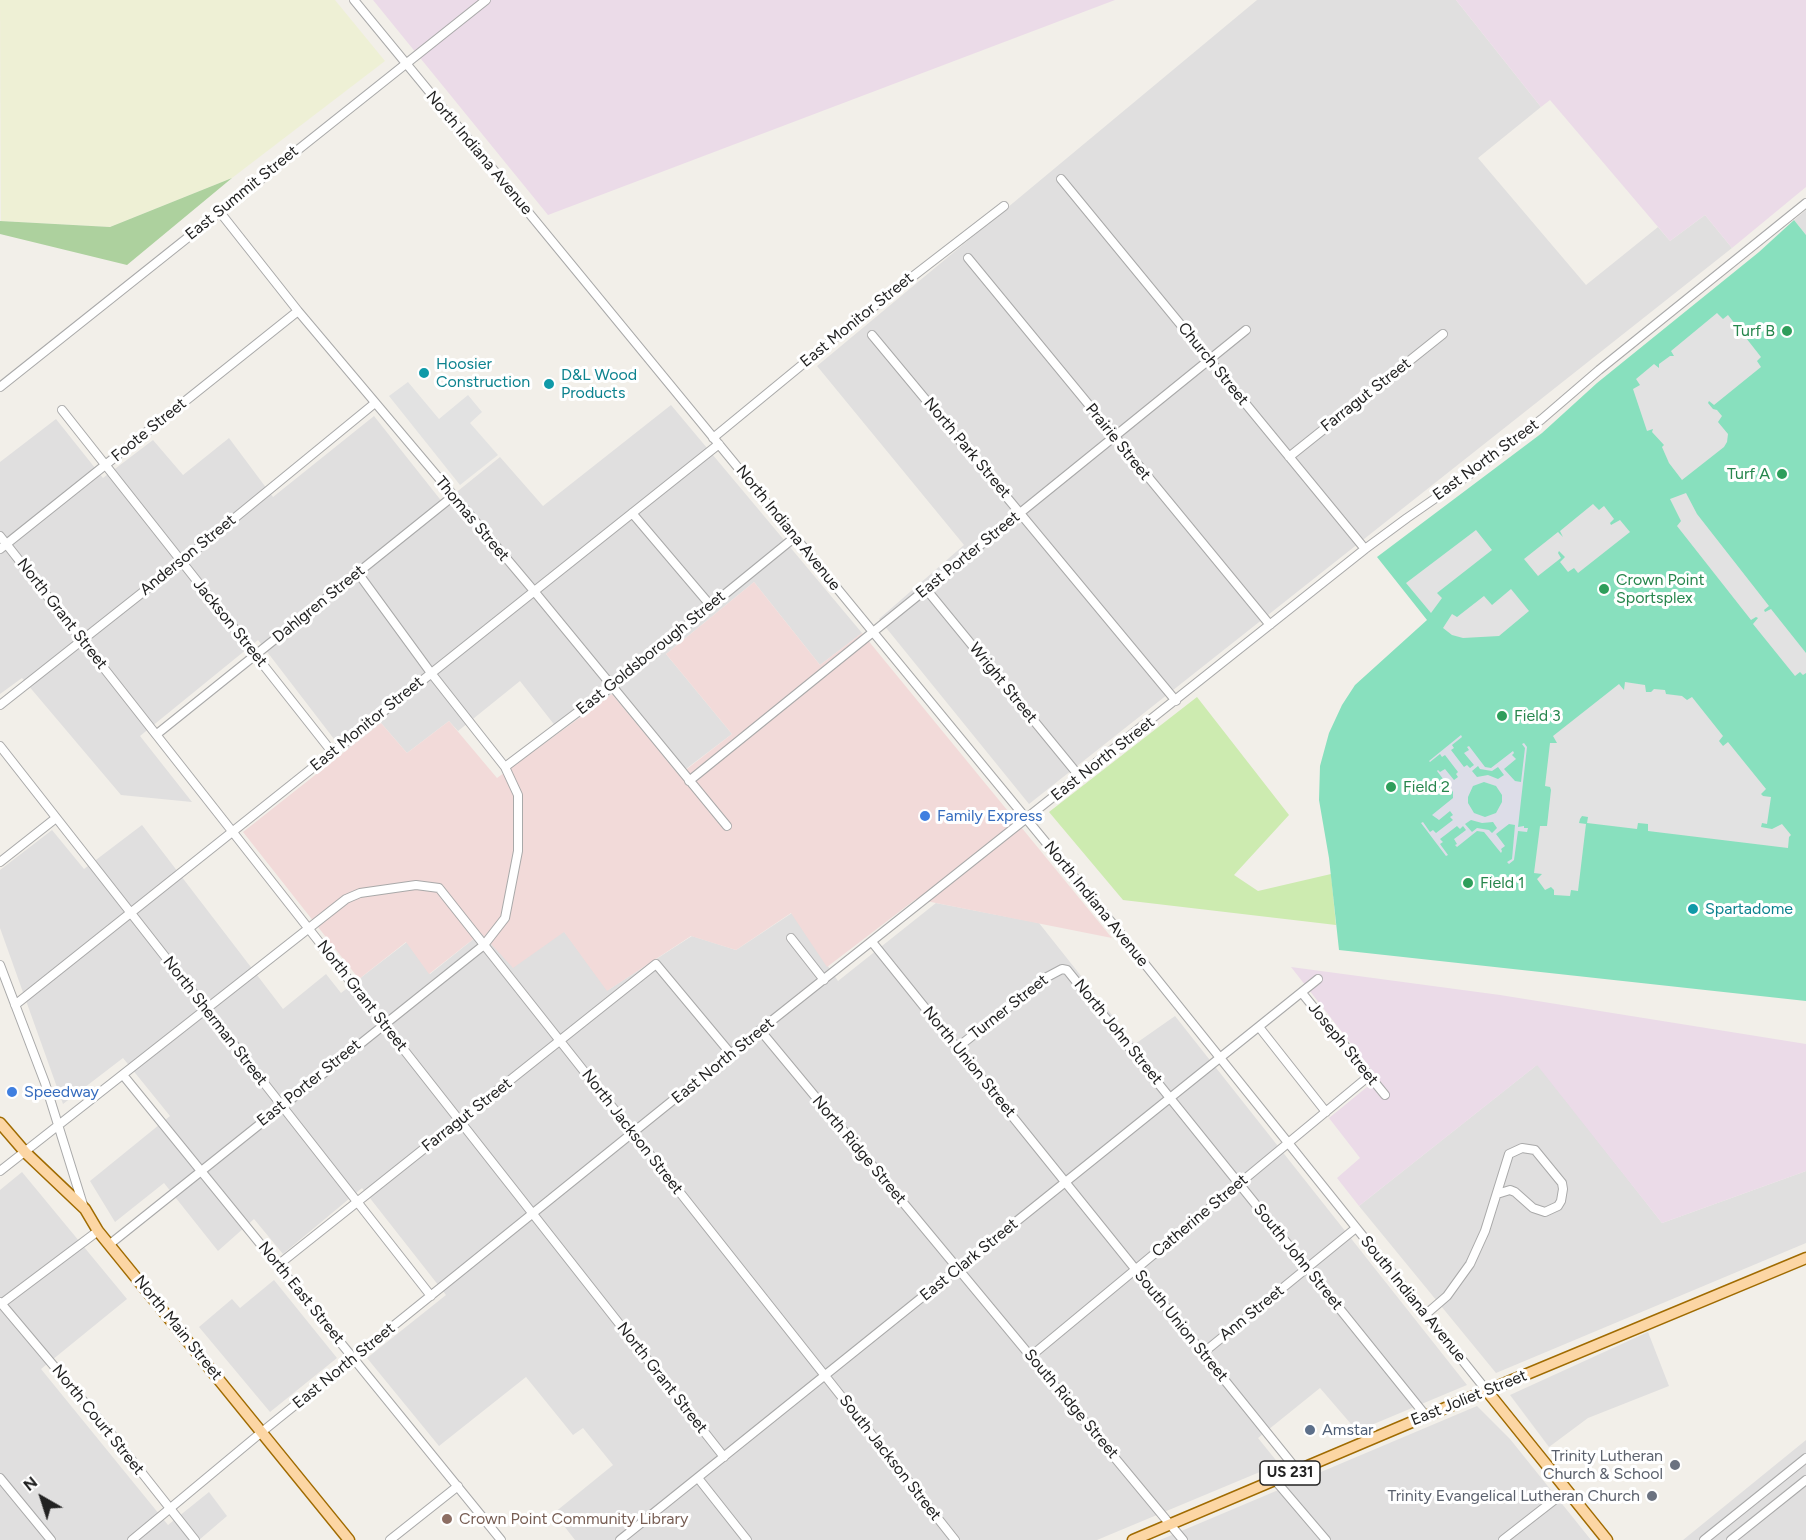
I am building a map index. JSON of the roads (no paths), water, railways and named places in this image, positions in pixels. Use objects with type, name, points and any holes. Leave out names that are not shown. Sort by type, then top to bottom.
[{"type":"main road","name":"North Main Street","points":[[0,1123],[25,1152],[85,1209],[98,1231],[263,1431],[349,1540]]},
{"type":"main road","name":"East Joliet Street","points":[[1133,1540],[1806,1258]]},
{"type":"main road","name":"South Indiana Avenue","points":[[1487,1391],[1607,1540]]},
{"type":"street","name":"North Indiana Avenue","points":[[354,0],[1220,1058]]},
{"type":"street","name":"East Summit Street","points":[[0,387],[486,0]]},
{"type":"street","name":"Church Street","points":[[1061,178],[1365,549]]},
{"type":"street","name":"East North Street","points":[[132,1540],[263,1431],[760,1030],[1365,549],[1527,431],[1806,203]]},
{"type":"street","name":"East Monitor Street","points":[[15,1005],[632,513],[859,318],[1004,206]]},
{"type":"street","name":"Thomas Street","points":[[219,211],[298,311],[452,497],[534,591],[727,826]]},
{"type":"street","name":"Prairie Street","points":[[968,258],[1270,625]]},
{"type":"street","name":"Foote Street","points":[[3,546],[298,311]]},
{"type":"street","name":"East Porter Street","points":[[689,781],[1246,330]]},
{"type":"street","name":"Farragut Street","points":[[1289,457],[1443,334]]},
{"type":"street","name":"North Park Street","points":[[872,335],[1176,701]]},
{"type":"street","name":"Anderson Street","points":[[0,705],[375,403]]},
{"type":"street","name":"Jackson Street","points":[[62,410],[332,752]]},
{"type":"street","name":"Dahlgren Street","points":[[157,734],[452,497]]},
{"type":"street","points":[[632,513],[711,606]]},
{"type":"street","name":"North Grant Street","points":[[0,536],[3,546],[157,734],[724,1457]]},
{"type":"street","name":"East Goldsborough Street","points":[[505,767],[611,687],[795,537]]},
{"type":"street","points":[[358,573],[431,673],[505,767]]},
{"type":"street","name":"Wright Street","points":[[926,589],[1080,777]]},
{"type":"street","name":"North Sherman Street","points":[[0,746],[430,1296]]},
{"type":"street","name":"East Porter Street","points":[[110,1244],[484,945],[505,918],[518,850],[518,795],[505,767]]},
{"type":"street","points":[[0,862],[56,818]]},
{"type":"street","name":"North Jackson Street","points":[[309,928],[346,899],[360,893],[416,885],[439,888],[825,1376]]},
{"type":"street","points":[[0,1171],[309,928]]},
{"type":"street","points":[[791,938],[824,980]]},
{"type":"street","name":"North Union Street","points":[[872,942],[1065,1183]]},
{"type":"street","name":"Farragut Street","points":[[278,1265],[656,964],[731,1054]]},
{"type":"street","points":[[0,965],[45,1083],[85,1209]]},
{"type":"street","name":"Turner Street","points":[[958,1047],[1047,976],[1062,969]]},
{"type":"street","name":"North John Street","points":[[1062,969],[1067,970],[1074,977],[1171,1098]]},
{"type":"street","name":"East Clark Street","points":[[620,1540],[1318,980]]},
{"type":"street","name":"Joseph Street","points":[[1302,993],[1385,1095]]},
{"type":"street","points":[[1259,1027],[1326,1112]]},
{"type":"street","name":"North Ridge Street","points":[[760,1030],[958,1269]]},
{"type":"street","name":"South Indiana Avenue","points":[[1220,1058],[1487,1391]]},
{"type":"street","name":"North East Street","points":[[123,1075],[501,1540]]},
{"type":"street","name":"Catherine Street","points":[[1031,1356],[1369,1076]]},
{"type":"street","name":"South John Street","points":[[1171,1098],[1426,1416]]},
{"type":"street","points":[[1425,1315],[1447,1296],[1470,1264],[1485,1231],[1509,1154],[1522,1148],[1535,1150],[1562,1183],[1563,1189],[1558,1206],[1545,1212],[1533,1208],[1510,1190],[1497,1194]]},
{"type":"street","name":"South Union Street","points":[[1065,1183],[1297,1470]]},
{"type":"street","name":"Ann Street","points":[[1203,1353],[1356,1228]]},
{"type":"street","points":[[1,1303],[98,1231]]},
{"type":"street","name":"South Ridge Street","points":[[958,1269],[1183,1540]]},
{"type":"street","name":"North Court Street","points":[[1,1303],[112,1435],[195,1540]]},
{"type":"street","name":"South Jackson Street","points":[[825,1376],[955,1540]]},
{"type":"street","points":[[1704,1540],[1806,1458]]},
{"type":"street","points":[[0,1478],[51,1540]]},
{"type":"street","points":[[698,1478],[747,1540]]},
{"type":"street","points":[[1274,1479],[1326,1540]]},
{"type":"street","points":[[1731,1540],[1806,1480]]},
{"type":"street","points":[[390,1540],[458,1486]]},
{"type":"street","points":[[1503,1540],[1567,1490]]},
{"type":"place","name":"Turf B","points":[[1787,331]]},
{"type":"place","name":"Hoosier Construction","points":[[424,373]]},
{"type":"place","name":"D&L Wood Products","points":[[549,384]]},
{"type":"place","name":"Turf A","points":[[1782,474]]},
{"type":"place","name":"Crown Point Sportsplex","points":[[1604,589]]},
{"type":"place","name":"Field 3","points":[[1502,716]]},
{"type":"place","name":"Field 2","points":[[1391,787]]},
{"type":"place","name":"Family Express","points":[[925,816]]},
{"type":"place","name":"Field 1","points":[[1468,883]]},
{"type":"place","name":"Spartadome","points":[[1693,909]]},
{"type":"place","name":"Speedway","points":[[12,1092]]},
{"type":"place","name":"Amstar","points":[[1310,1430]]},
{"type":"place","name":"Trinity Lutheran Church & School","points":[[1675,1465]]},
{"type":"place","name":"Trinity Evangelical Lutheran Church","points":[[1652,1496]]},
{"type":"place","name":"Crown Point Community Library","points":[[447,1519]]}]
